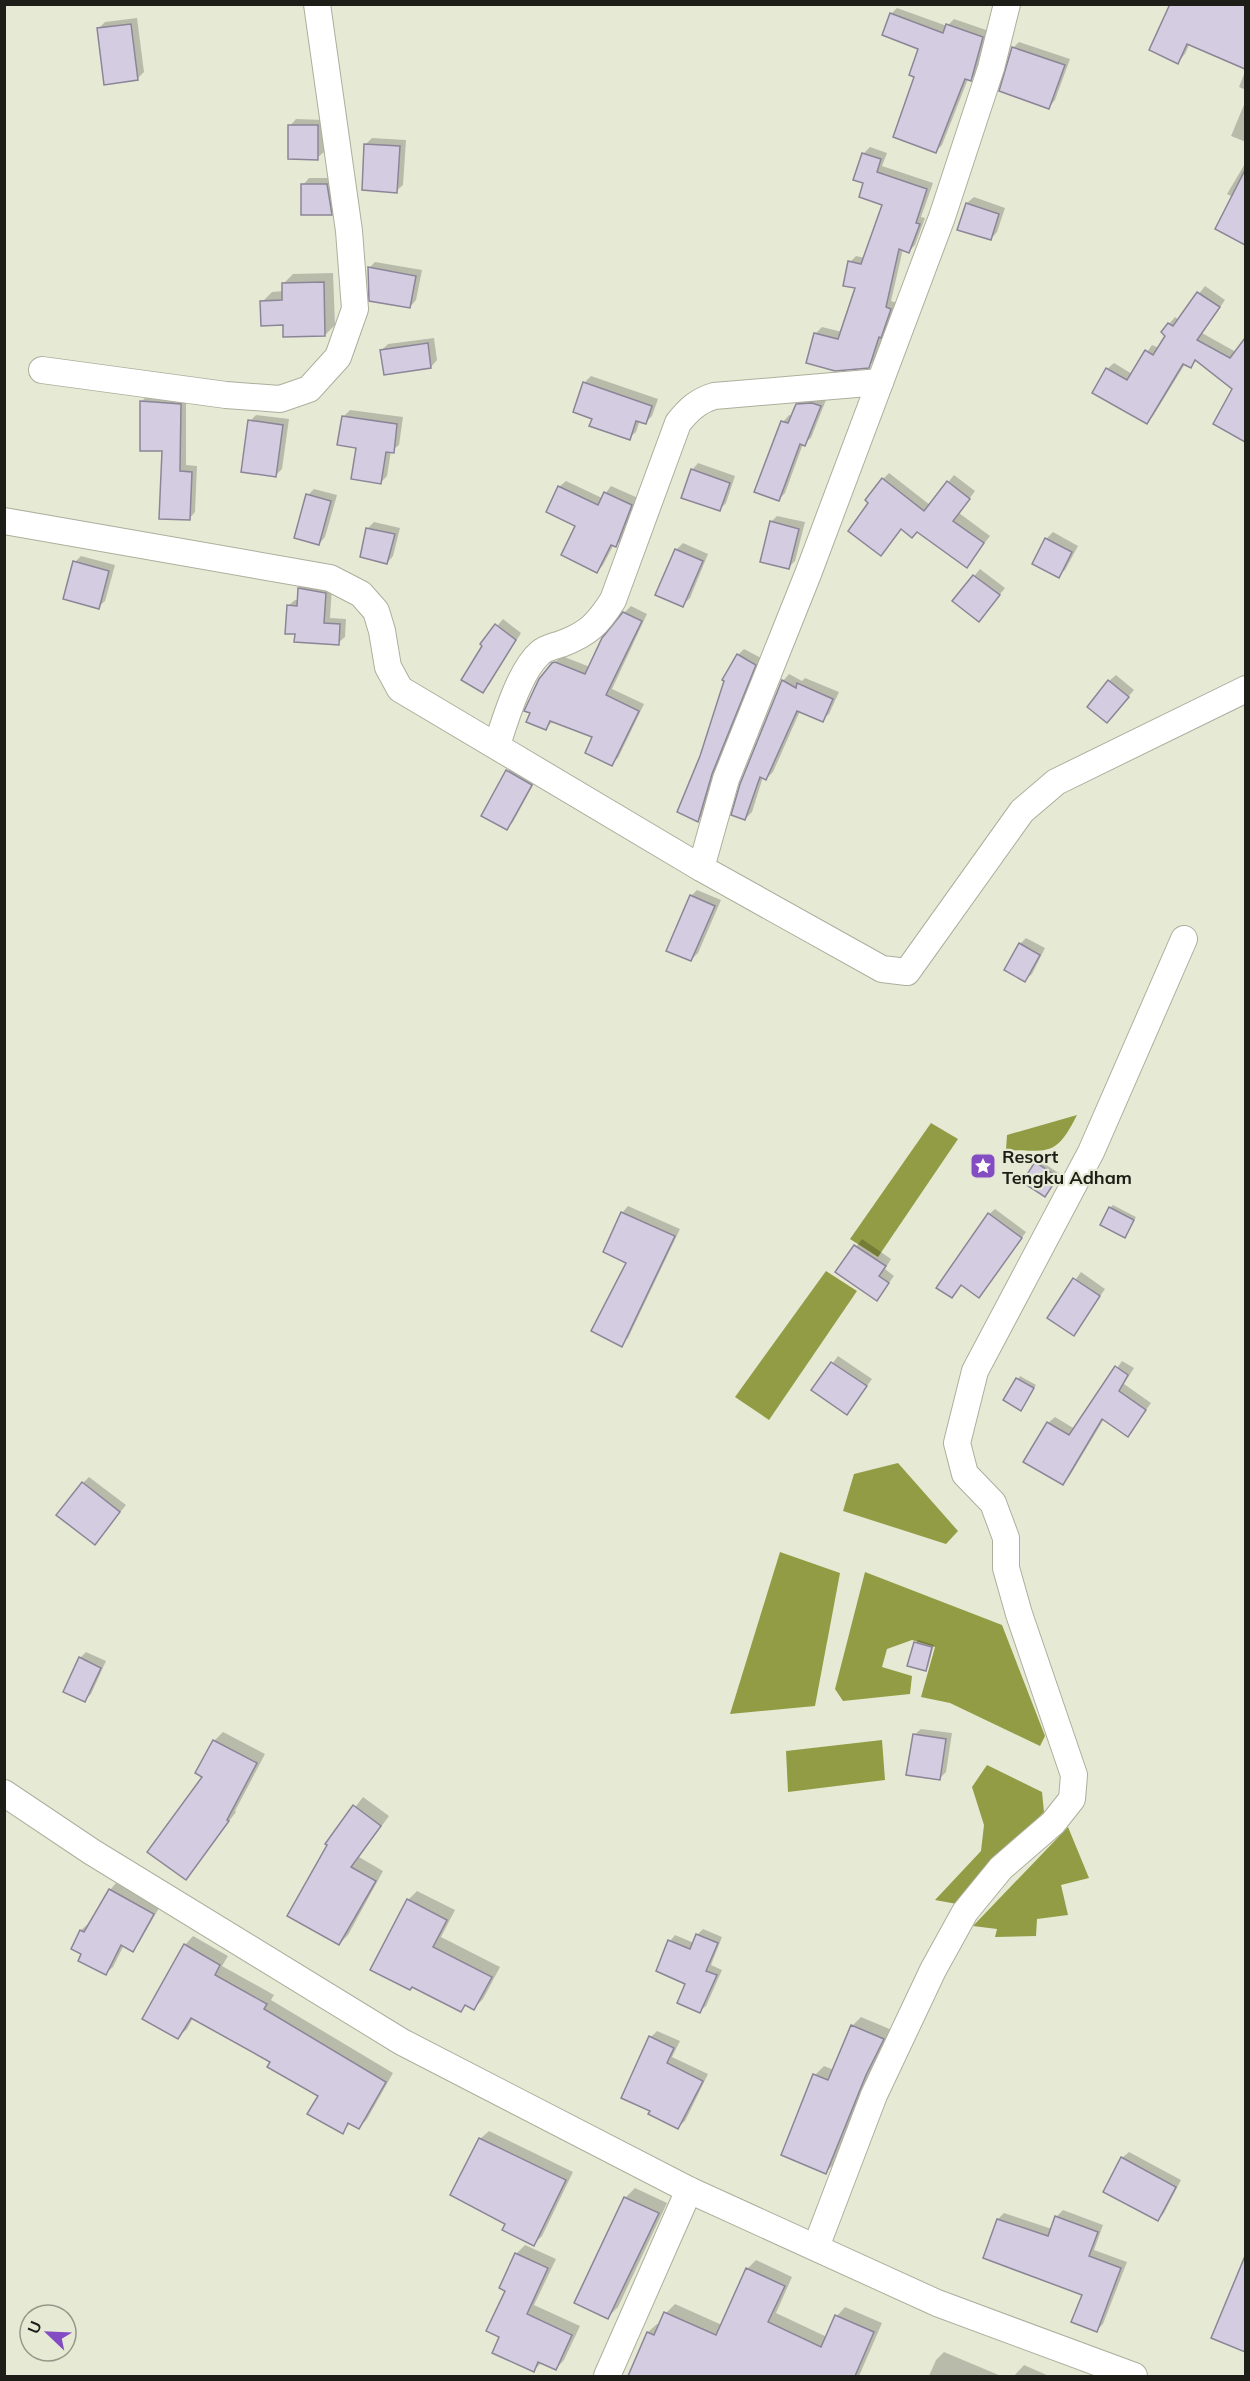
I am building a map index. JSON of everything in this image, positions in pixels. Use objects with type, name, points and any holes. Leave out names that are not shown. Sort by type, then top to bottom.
[{"type":"street","points":[[42,370],[226,395],[280,399],[309,389],[338,357],[355,309],[349,231],[317,4]]},
{"type":"street","points":[[701,868],[726,779],[808,574],[942,217],[991,68],[1007,4]]},
{"type":"street","points":[[497,745],[521,682],[541,652],[581,637],[595,626],[613,600],[678,423],[688,411],[699,401],[714,396],[880,382]]},
{"type":"street","points":[[4,521],[330,578],[361,594],[376,611],[388,667],[400,689],[701,868],[882,969],[907,972],[1022,811],[1056,782],[1245,689]]},
{"type":"street","points":[[816,2247],[874,2095],[933,1970],[965,1912],[1001,1868],[1053,1822],[1072,1799],[1074,1774],[1018,1614],[1006,1568],[1006,1538],[993,1503],[965,1474],[957,1443],[975,1371],[1091,1152],[1184,939]]},
{"type":"street","points":[[4,1793],[92,1852],[402,2042],[689,2190],[937,2303],[1134,2376]]},
{"type":"street","points":[[607,2376],[689,2190]]},
{"type":"shaded area","points":[[1077,1115],[1063,1138],[1050,1149],[1006,1150],[1007,1135]]},
{"type":"shaded area","points":[[931,1123],[958,1139],[878,1257],[850,1239]]},
{"type":"shaded area","points":[[826,1271],[857,1291],[769,1420],[735,1397]]},
{"type":"shaded area","points":[[898,1463],[958,1531],[946,1544],[843,1511],[854,1474]]},
{"type":"shaded area","points":[[780,1552],[840,1573],[815,1706],[730,1714]]},
{"type":"shaded area","points":[[865,1572],[1002,1625],[1045,1736],[1040,1746],[950,1703],[921,1697],[935,1647],[912,1640],[887,1649],[882,1667],[912,1676],[910,1694],[843,1701],[835,1689]]},
{"type":"shaded area","points":[[882,1740],[885,1780],[788,1792],[786,1751]]},
{"type":"shaded area","points":[[987,1765],[1042,1792],[1044,1812],[957,1904],[935,1900],[981,1851],[984,1825],[972,1787]]},
{"type":"shaded area","points":[[1068,1827],[1089,1878],[1061,1885],[1068,1915],[1037,1919],[1036,1936],[995,1937],[997,1929],[973,1926]]},
{"type":"building","points":[[1170,4],[1245,4],[1245,69],[1187,44],[1178,64],[1149,50]]},
{"type":"building","points":[[890,13],[943,33],[946,24],[983,37],[971,81],[965,79],[936,153],[893,137],[914,77],[909,75],[918,49],[882,35]]},
{"type":"building","points":[[131,24],[138,80],[104,85],[97,28]]},
{"type":"building","points":[[1012,47],[1065,65],[1049,109],[999,91]]},
{"type":"building","points":[[288,125],[318,125],[318,160],[288,159]]},
{"type":"building","points":[[364,144],[400,146],[397,193],[362,190]]},
{"type":"building","points":[[862,153],[881,159],[877,172],[927,189],[916,223],[920,224],[909,253],[899,249],[886,307],[891,309],[869,368],[835,371],[806,363],[814,333],[838,339],[855,288],[843,286],[848,261],[861,264],[882,205],[859,197],[863,183],[853,180]]},
{"type":"building","points":[[1245,170],[1245,245],[1215,229]]},
{"type":"building","points":[[301,184],[327,184],[332,215],[301,215]]},
{"type":"building","points":[[966,203],[999,214],[991,240],[957,230]]},
{"type":"building","points":[[368,267],[416,276],[410,308],[369,301]]},
{"type":"building","points":[[324,282],[325,336],[283,337],[283,325],[261,326],[260,301],[282,300],[282,283]]},
{"type":"building","points":[[1197,292],[1220,307],[1197,340],[1230,358],[1245,338],[1245,442],[1213,424],[1232,389],[1195,360],[1191,368],[1183,364],[1147,424],[1092,393],[1106,368],[1127,380],[1145,350],[1153,355],[1165,336],[1161,332],[1168,323],[1173,326]]},
{"type":"building","points":[[428,343],[431,368],[384,375],[380,350]]},
{"type":"building","points":[[583,382],[652,406],[646,424],[636,421],[630,440],[589,426],[592,419],[573,412]]},
{"type":"building","points":[[140,401],[181,404],[180,471],[192,472],[190,520],[159,519],[162,451],[140,451]]},
{"type":"building","points":[[812,403],[821,406],[805,446],[800,444],[779,501],[754,492],[781,421],[788,423],[796,404]]},
{"type":"building","points":[[342,416],[397,424],[394,453],[386,452],[381,484],[351,479],[356,448],[337,445]]},
{"type":"building","points":[[248,420],[283,425],[276,477],[241,472]]},
{"type":"building","points":[[691,469],[730,483],[720,511],[681,498]]},
{"type":"building","points":[[882,478],[924,511],[947,481],[970,499],[953,521],[984,543],[967,568],[917,532],[912,538],[901,529],[881,556],[848,531],[868,503],[865,500]]},
{"type":"building","points":[[558,486],[598,505],[604,492],[632,505],[616,547],[611,545],[597,573],[561,555],[575,526],[546,512]]},
{"type":"building","points":[[306,494],[331,501],[319,545],[294,538]]},
{"type":"building","points":[[770,521],[799,529],[789,569],[760,562]]},
{"type":"building","points":[[366,528],[395,534],[387,564],[360,557]]},
{"type":"building","points":[[1045,538],[1072,552],[1059,578],[1032,564]]},
{"type":"building","points":[[675,549],[703,561],[683,607],[655,595]]},
{"type":"building","points":[[73,561],[109,571],[99,609],[63,599]]},
{"type":"building","points":[[973,575],[1000,595],[979,622],[952,601]]},
{"type":"building","points":[[298,588],[326,593],[324,623],[340,624],[339,645],[294,642],[295,634],[285,634],[287,605],[297,606]]},
{"type":"building","points":[[623,612],[642,621],[606,695],[639,711],[612,766],[585,753],[592,737],[550,721],[546,730],[526,722],[530,713],[524,711],[539,679],[552,663],[555,662],[585,674],[602,638]]},
{"type":"building","points":[[495,624],[516,640],[483,693],[461,680],[482,646],[480,644]]},
{"type":"building","points":[[737,654],[756,665],[712,774],[698,822],[677,812],[700,756],[724,681],[722,680]]},
{"type":"building","points":[[782,680],[796,688],[797,683],[833,699],[823,722],[797,711],[766,780],[760,777],[745,820],[731,815],[740,784]]},
{"type":"building","points":[[1108,680],[1129,697],[1107,723],[1087,707]]},
{"type":"building","points":[[506,770],[532,785],[507,830],[481,816]]},
{"type":"building","points":[[690,895],[715,906],[691,961],[666,951]]},
{"type":"building","points":[[1019,943],[1040,955],[1025,982],[1004,970]]},
{"type":"building","points":[[1035,1162],[1058,1177],[1045,1197],[1022,1182]]},
{"type":"building","points":[[1109,1207],[1134,1220],[1125,1238],[1100,1225]]},
{"type":"building","points":[[621,1212],[675,1236],[622,1347],[591,1331],[626,1263],[603,1252]]},
{"type":"building","points":[[988,1213],[1022,1238],[979,1298],[961,1285],[952,1298],[936,1288]]},
{"type":"building","points":[[854,1245],[886,1266],[879,1276],[889,1283],[877,1301],[835,1272]]},
{"type":"building","points":[[1073,1278],[1100,1296],[1074,1336],[1047,1318]]},
{"type":"building","points":[[831,1362],[867,1386],[847,1415],[811,1390]]},
{"type":"building","points":[[1115,1366],[1128,1375],[1119,1391],[1146,1410],[1128,1437],[1102,1419],[1063,1485],[1023,1462],[1047,1422],[1069,1435]]},
{"type":"building","points":[[1016,1378],[1034,1388],[1021,1411],[1003,1400]]},
{"type":"building","points":[[82,1482],[120,1512],[95,1545],[56,1515]]},
{"type":"building","points":[[914,1642],[932,1647],[926,1671],[907,1666]]},
{"type":"building","points":[[79,1657],[101,1668],[85,1702],[63,1692]]},
{"type":"building","points":[[913,1734],[946,1739],[940,1780],[906,1775]]},
{"type":"building","points":[[213,1740],[257,1763],[227,1820],[229,1821],[186,1880],[147,1852],[202,1777],[195,1773]]},
{"type":"building","points":[[353,1805],[381,1826],[351,1867],[376,1881],[339,1945],[287,1916],[327,1845],[325,1844]]},
{"type":"building","points":[[109,1889],[154,1914],[133,1952],[121,1945],[106,1975],[78,1961],[81,1954],[71,1949],[80,1930],[84,1932]]},
{"type":"building","points":[[407,1899],[447,1920],[433,1947],[492,1977],[474,2010],[465,2005],[461,2012],[412,1987],[410,1990],[370,1970]]},
{"type":"building","points":[[696,1934],[718,1943],[706,1971],[717,1975],[700,2013],[677,2003],[685,1984],[656,1971],[668,1940],[690,1949]]},
{"type":"building","points":[[184,1944],[220,1965],[215,1975],[267,2004],[264,2009],[386,2082],[359,2129],[348,2123],[343,2134],[307,2114],[318,2096],[267,2067],[270,2062],[191,2018],[178,2039],[142,2019]]},
{"type":"building","points":[[851,2025],[884,2039],[866,2075],[826,2174],[781,2155],[813,2074],[828,2080]]},
{"type":"building","points":[[649,2036],[674,2048],[667,2063],[703,2081],[678,2129],[648,2114],[650,2111],[621,2098]]},
{"type":"building","points":[[479,2138],[566,2180],[534,2246],[502,2230],[505,2224],[450,2195]]},
{"type":"building","points":[[1121,2157],[1176,2187],[1158,2221],[1103,2192]]},
{"type":"building","points":[[624,2197],[659,2213],[608,2319],[574,2303]]},
{"type":"building","points":[[1055,2216],[1098,2232],[1089,2256],[1121,2268],[1097,2332],[1071,2322],[1082,2295],[983,2258],[997,2219],[1048,2236]]},
{"type":"building","points":[[515,2253],[548,2268],[527,2314],[572,2335],[556,2370],[538,2362],[534,2372],[492,2353],[499,2337],[486,2331],[505,2291],[499,2288]]},
{"type":"building","points":[[1245,2256],[1245,2352],[1211,2338]]},
{"type":"building","points":[[746,2268],[785,2286],[768,2322],[821,2347],[835,2315],[874,2332],[855,2376],[628,2376],[647,2332],[654,2335],[664,2312],[716,2335]]},
{"type":"place","name":"Resort Tengku Adham","points":[[983,1166]]}]
